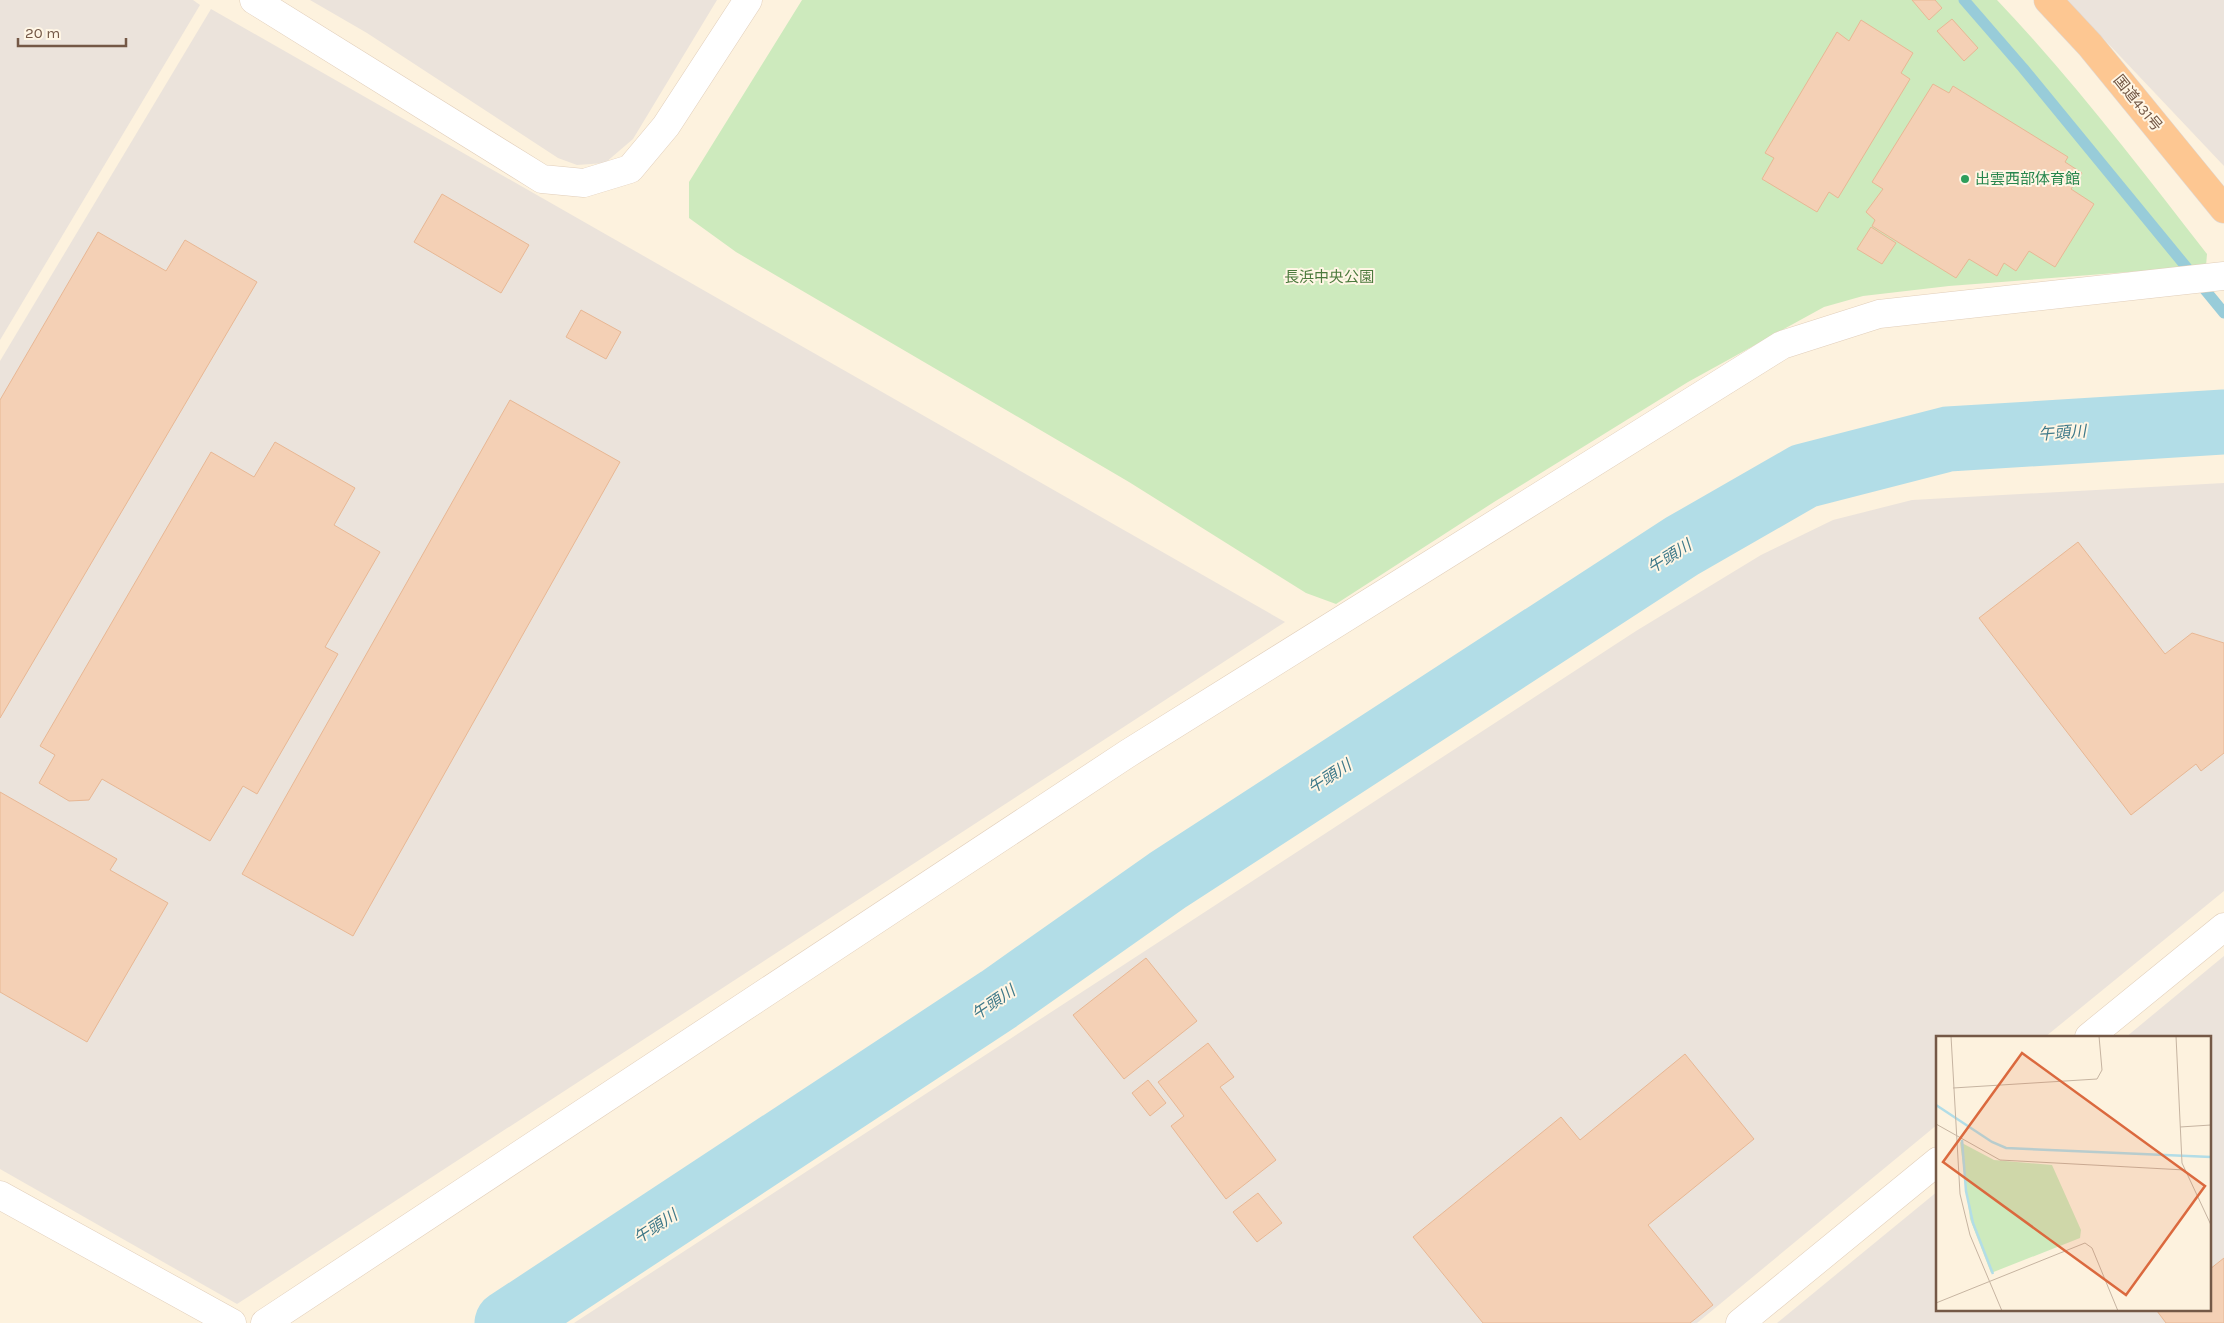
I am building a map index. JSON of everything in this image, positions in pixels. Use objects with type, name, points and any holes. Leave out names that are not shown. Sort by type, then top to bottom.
[{"type":"highway","name":"国道431号","points":[[2048,0],[2090,45],[2224,209]]},
{"type":"street","points":[[254,0],[542,178],[584,183],[630,169],[666,126],[748,0]]},
{"type":"street","points":[[265,1323],[1127,754],[1782,345],[1879,314],[2221,277]]},
{"type":"street","points":[[2091,1036],[2224,926]]},
{"type":"street","points":[[1740,1323],[1936,1163]]},
{"type":"street","points":[[0,1195],[232,1323]]},
{"type":"shaded area","points":[[0,0],[193,0],[200,5],[0,340]]},
{"type":"shaded area","points":[[310,0],[717,0],[633,139],[605,163],[577,165],[558,158],[367,33]]},
{"type":"shaded area","points":[[2067,0],[2224,0],[2224,166]]},
{"type":"shaded area","points":[[211,9],[1285,622],[237,1304],[0,1169],[0,361]]},
{"type":"shaded area","points":[[2224,483],[2224,891],[2046,1036],[1936,1036],[1936,1126],[1697,1323],[574,1323],[1636,631],[1761,555],[1833,520],[1912,500]]},
{"type":"shaded area","points":[[2224,956],[2224,1323],[1777,1323],[1936,1193],[1936,1310],[2212,1310],[2212,1036],[2127,1036]]},
{"type":"green space","name":"長浜中央公園","points":[[802,0],[1997,0],[2052,61],[2157,189],[2207,254],[2206,266],[1949,286],[1863,296],[1824,307],[1688,382],[1494,502],[1336,604],[1306,593],[1129,482],[736,252],[689,218],[689,182]]},
{"type":"building","points":[[1912,0],[1935,0],[1942,8],[1929,20]]},
{"type":"building","points":[[1952,19],[1978,48],[1964,61],[1937,31]]},
{"type":"building","points":[[1861,20],[1913,53],[1901,73],[1910,79],[1838,198],[1829,192],[1817,212],[1762,179],[1774,158],[1765,153],[1837,32],[1849,41]]},
{"type":"building","points":[[1933,84],[1949,93],[1953,86],[2068,157],[2065,162],[2082,173],[2071,189],[2094,204],[2055,267],[2029,251],[2016,271],[2004,263],[1997,276],[1969,259],[1956,278],[1872,226],[1875,220],[1866,212],[1883,189],[1872,182]]},
{"type":"building","points":[[442,194],[529,245],[501,293],[414,242]]},
{"type":"building","points":[[1871,227],[1896,243],[1882,264],[1857,249]]},
{"type":"building","points":[[98,232],[166,271],[185,240],[257,282],[0,718],[0,400]]},
{"type":"building","points":[[581,310],[621,332],[606,359],[566,337]]},
{"type":"building","points":[[510,400],[620,462],[353,936],[242,874]]},
{"type":"building","points":[[275,442],[355,488],[334,525],[380,552],[325,647],[338,654],[257,794],[243,786],[210,841],[102,779],[89,800],[69,801],[39,783],[55,755],[40,746],[211,452],[254,477]]},
{"type":"building","points":[[2078,542],[2165,654],[2192,633],[2224,643],[2224,753],[2201,771],[2196,764],[2131,815],[1979,618]]},
{"type":"building","points":[[0,792],[117,859],[110,870],[168,903],[87,1042],[0,992]]},
{"type":"building","points":[[1146,958],[1197,1021],[1124,1079],[1073,1015]]},
{"type":"building","points":[[1208,1043],[1234,1077],[1220,1087],[1276,1160],[1226,1199],[1171,1126],[1184,1116],[1158,1082]]},
{"type":"building","points":[[1685,1054],[1754,1139],[1648,1225],[1713,1305],[1690,1323],[1483,1323],[1413,1237],[1561,1117],[1580,1140]]},
{"type":"building","points":[[1148,1080],[1166,1103],[1150,1116],[1132,1093]]},
{"type":"building","points":[[1258,1193],[1282,1223],[1257,1242],[1233,1212]]},
{"type":"building","points":[[2224,1258],[2224,1323],[2166,1323],[2158,1310],[2212,1310],[2212,1267]]},
{"type":"waterway","points":[[1964,0],[2023,68],[2224,313]]},
{"type":"waterway","name":"午頭川","points":[[507,1323],[999,999],[1168,880],[1682,546],[1804,476],[1948,439],[2224,422]]},
{"type":"place","name":"出雲西部体育館","points":[[1965,179]]}]
